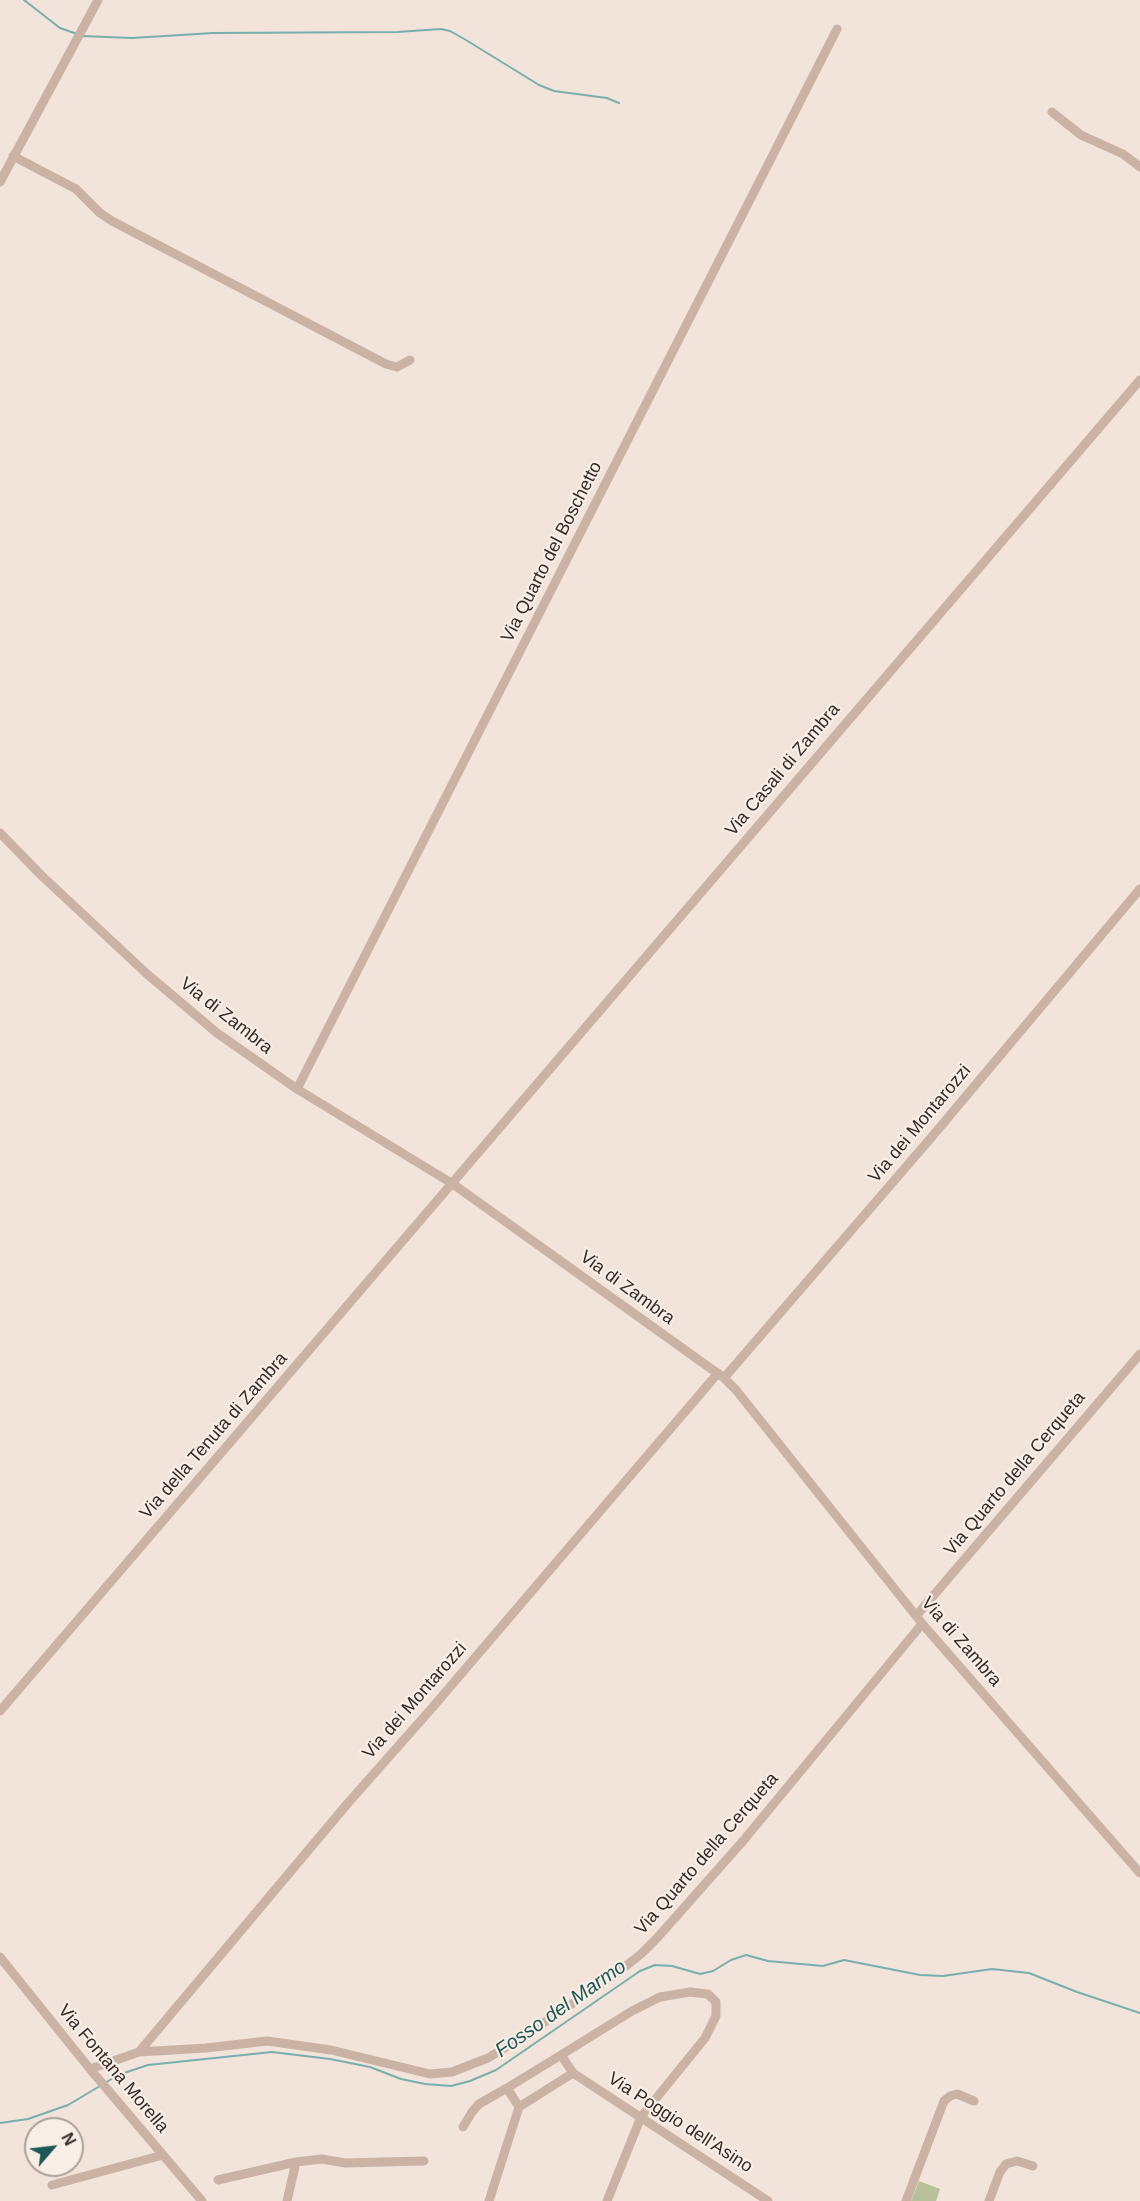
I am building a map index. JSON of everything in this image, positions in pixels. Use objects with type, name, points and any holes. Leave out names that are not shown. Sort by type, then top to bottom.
[{"type":"street","points":[[0,182],[98,0]]},
{"type":"street","name":"Via Quarto del Boschetto","points":[[297,1089],[837,30]]},
{"type":"street","points":[[1052,112],[1081,135],[1123,154],[1140,167]]},
{"type":"street","points":[[13,156],[76,189],[112,221],[386,364],[396,367],[410,360]]},
{"type":"street","name":"Via Casali di Zambra","points":[[453,1184],[1140,380]]},
{"type":"street","name":"Via di Zambra","points":[[0,833],[65,898],[176,1000],[237,1047],[297,1089],[453,1184],[721,1376],[919,1620],[1140,1873]]},
{"type":"street","name":"Via dei Montarozzi","points":[[139,2052],[348,1803],[930,1139],[1140,889]]},
{"type":"street","name":"Via della Tenuta di Zambra","points":[[0,1711],[453,1184]]},
{"type":"street","name":"Via Quarto della Cerqueta","points":[[93,2072],[139,2052],[280,2041],[337,2051],[415,2071],[438,2074],[468,2067],[498,2052],[612,1977],[658,1937],[743,1840],[919,1620],[1140,1354]]},
{"type":"street","name":"Via Fontana Morella","points":[[0,1957],[108,2091],[202,2201]]},
{"type":"street","points":[[463,2127],[471,2112],[479,2104],[654,2000],[685,1992],[712,1996],[717,2008],[710,2030],[641,2117],[607,2201]]},
{"type":"street","points":[[489,2201],[519,2107],[573,2073],[561,2055]]},
{"type":"street","name":"Via Poggio dell'Asino","points":[[573,2073],[768,2201]]},
{"type":"street","points":[[507,2088],[519,2107]]},
{"type":"street","points":[[906,2201],[944,2101],[957,2094],[974,2101]]},
{"type":"street","points":[[52,2185],[163,2155]]},
{"type":"street","points":[[218,2180],[296,2162],[322,2159],[345,2163],[424,2161]]},
{"type":"street","points":[[989,2201],[1006,2164],[1017,2161],[1034,2166]]},
{"type":"street","points":[[287,2201],[296,2162]]},
{"type":"green space","points":[[919,2181],[940,2189],[936,2201],[911,2201]]},
{"type":"waterway","points":[[24,0],[60,28],[77,34]]},
{"type":"waterway","points":[[82,36],[132,38],[213,33],[397,32],[441,29],[466,40],[539,85],[554,91],[607,98],[619,103]]},
{"type":"waterway","name":"Fosso del Marmo","points":[[105,2083],[118,2075],[148,2065],[272,2052],[330,2059],[370,2067],[401,2079],[451,2086],[496,2070],[640,1971],[655,1965],[672,1966],[700,1974],[713,1971],[731,1960],[746,1955],[768,1961],[823,1966],[844,1960],[920,1975],[943,1976],[992,1969],[1029,1973],[1140,2013]]},
{"type":"waterway","name":"Fosso del Marmo","points":[[0,2123],[28,2119],[68,2105],[100,2086]]}]
